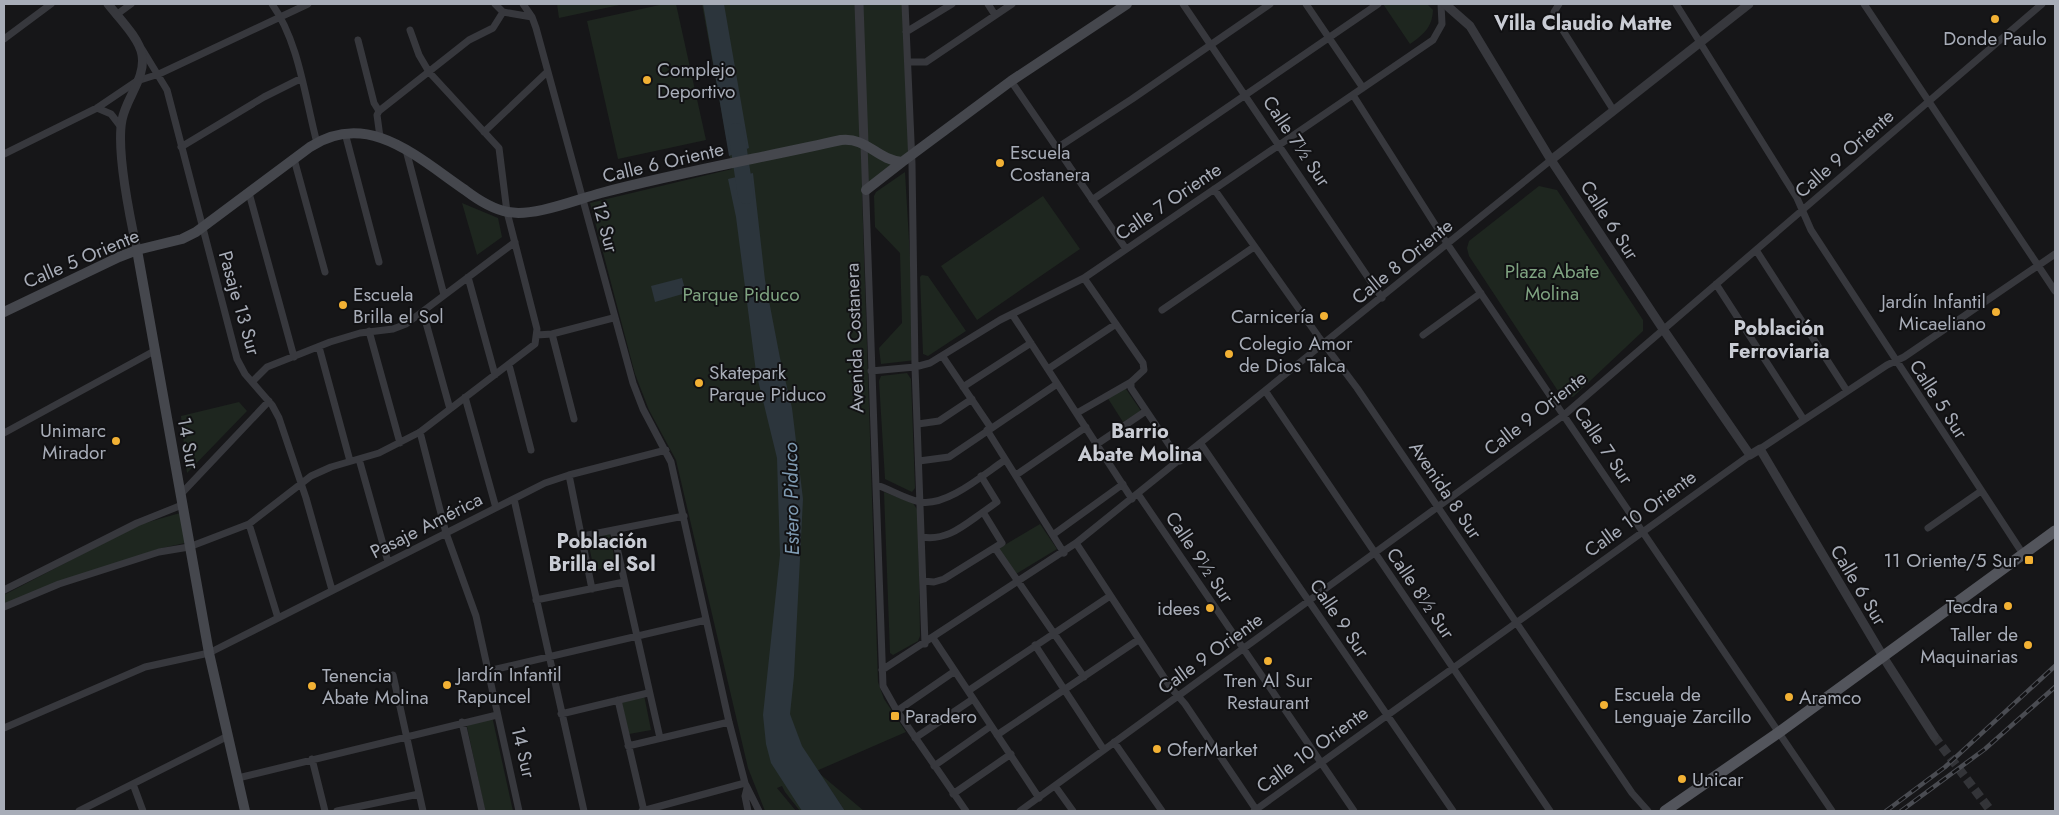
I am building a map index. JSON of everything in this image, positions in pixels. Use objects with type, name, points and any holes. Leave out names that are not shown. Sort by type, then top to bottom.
[{"type":"main road","points":[[866,190],[1011,82],[1127,4]]},
{"type":"main road","name":"Calle 6 Oriente","points":[[202,228],[317,143],[345,133],[361,133],[380,137],[406,150],[482,202],[508,212],[534,211],[841,140],[855,139],[890,160],[902,162]]},
{"type":"main road","name":"Calle 5 Oriente","points":[[4,312],[83,272],[137,250],[182,239],[202,228]]},
{"type":"main road","name":"14 Sur","points":[[137,250],[209,653],[245,811]]},
{"type":"main road","points":[[1665,811],[1778,734],[2055,531]]},
{"type":"street","points":[[4,39],[51,4]]},
{"type":"street","points":[[108,4],[140,46],[143,62],[137,81]]},
{"type":"street","points":[[116,14],[131,4]]},
{"type":"street","points":[[272,4],[282,18],[291,41],[317,143]]},
{"type":"street","points":[[4,154],[97,108],[137,81],[159,74],[282,18],[308,4]]},
{"type":"street","points":[[495,4],[503,12],[532,17]]},
{"type":"street","name":"12 Sur","points":[[523,4],[532,17],[540,40],[546,73],[614,318],[643,409],[666,450],[684,516],[729,722],[746,785]]},
{"type":"street","name":"Avenida Costanera","points":[[859,4],[882,670],[885,691],[966,811]]},
{"type":"street","points":[[905,4],[925,644]]},
{"type":"street","points":[[906,32],[952,4]]},
{"type":"street","points":[[988,4],[995,15]]},
{"type":"street","points":[[908,62],[926,62],[1012,4]]},
{"type":"street","name":"Calle 7½ Sur","points":[[1183,4],[1246,93],[1382,298]]},
{"type":"street","points":[[1057,148],[1270,4]]},
{"type":"street","points":[[1306,4],[1363,88]]},
{"type":"street","points":[[1092,200],[1378,4]]},
{"type":"street","name":"Calle 7 Oriente","points":[[871,371],[915,367],[943,357],[1012,314],[1084,278],[1436,37],[1442,24],[1441,4]]},
{"type":"street","name":"Calle 6 Sur","points":[[1445,4],[1470,26],[1551,160],[1663,329],[1750,455]]},
{"type":"street","points":[[1559,4],[1554,12],[1555,18],[1614,111]]},
{"type":"street","name":"Calle 5 Sur","points":[[1676,4],[1797,198],[1811,230],[2023,554]]},
{"type":"street","name":"Calle 8 Oriente","points":[[882,670],[1064,553],[1325,345],[1551,160],[1749,4]]},
{"type":"street","points":[[1864,4],[2055,291]]},
{"type":"street","name":"Calle 9 Oriente","points":[[1020,811],[1564,415],[2042,4]]},
{"type":"street","points":[[380,137],[377,115],[379,111],[470,40],[493,28],[503,12]]},
{"type":"street","points":[[4,607],[58,584],[159,552],[189,546],[249,524],[301,484],[324,470],[400,443],[420,432],[535,344],[537,335],[508,212],[499,148],[428,72],[419,55],[410,30]]},
{"type":"street","points":[[358,40],[374,103],[379,111]]},
{"type":"street","name":"Pasaje 13 Sur","points":[[140,46],[159,74],[167,90],[237,359],[252,382],[269,402],[282,425],[332,590]]},
{"type":"street","points":[[484,132],[546,73]]},
{"type":"street","points":[[181,147],[264,97],[300,79]]},
{"type":"street","name":"14 Sur","points":[[137,81],[125,109],[121,127],[122,158],[137,250]]},
{"type":"street","points":[[1011,82],[1126,249]]},
{"type":"street","name":"Calle 7 Sur","points":[[1353,94],[1448,245],[1832,811]]},
{"type":"street","points":[[97,108],[111,114],[121,127]]},
{"type":"street","points":[[345,133],[379,262]]},
{"type":"street","points":[[406,150],[444,295]]},
{"type":"street","points":[[294,159],[325,272]]},
{"type":"street","name":"Avenida 8 Sur","points":[[1214,189],[1357,388],[1632,793],[1648,811]]},
{"type":"street","points":[[249,193],[294,357]]},
{"type":"street","points":[[252,382],[267,367],[319,347],[369,331],[400,327],[423,312],[515,242]]},
{"type":"street","points":[[1162,310],[1254,247]]},
{"type":"street","points":[[1756,250],[1847,391]]},
{"type":"street","name":"Calle 10 Oriente","points":[[1256,811],[1643,530],[1750,455],[2055,254]]},
{"type":"street","points":[[468,277],[495,375]]},
{"type":"street","points":[[1077,413],[1131,382],[1144,370],[1143,363],[1084,278]]},
{"type":"street","points":[[1716,284],[1804,420]]},
{"type":"street","points":[[1423,335],[1481,293]]},
{"type":"street","points":[[423,312],[450,408]]},
{"type":"street","name":"Calle 9½ Sur","points":[[1012,314],[1123,484],[1135,496],[1354,811]]},
{"type":"street","points":[[537,335],[552,334],[614,318]]},
{"type":"street","points":[[1048,369],[1116,324]]},
{"type":"street","points":[[369,331],[400,443]]},
{"type":"street","points":[[552,334],[574,419]]},
{"type":"street","points":[[963,387],[1032,343]]},
{"type":"street","points":[[319,347],[350,461]]},
{"type":"street","points":[[4,433],[156,350]]},
{"type":"street","points":[[943,357],[972,399],[1005,460],[1054,534],[1064,553]]},
{"type":"street","points":[[509,365],[531,450]]},
{"type":"street","points":[[1131,382],[1131,388],[1180,460]]},
{"type":"street","points":[[920,461],[949,457],[1058,384]]},
{"type":"street","name":"Calle 8½ Sur","points":[[1266,392],[1550,811]]},
{"type":"street","points":[[465,397],[496,508]]},
{"type":"street","points":[[918,424],[939,421],[972,399]]},
{"type":"street","points":[[180,494],[269,402]]},
{"type":"street","points":[[1097,444],[1146,411]]},
{"type":"street","points":[[1016,475],[1086,428]]},
{"type":"street","name":"14 Sur","points":[[420,432],[446,534],[474,608],[519,811]]},
{"type":"street","name":"Calle 9 Sur","points":[[1201,444],[1453,811]]},
{"type":"street","name":"Calle 6 Sur","points":[[1760,449],[1883,656],[1934,736]]},
{"type":"street","name":"Pasaje América","points":[[4,728],[145,667],[209,653],[514,499],[569,475],[666,450]]},
{"type":"street","points":[[359,459],[388,562]]},
{"type":"street","points":[[877,485],[920,502],[940,501],[1005,460]]},
{"type":"street","points":[[569,475],[592,589]]},
{"type":"street","points":[[922,537],[939,538],[947,536],[997,502],[981,476]]},
{"type":"street","points":[[1054,534],[1123,484]]},
{"type":"street","points":[[1928,528],[1981,491]]},
{"type":"street","points":[[514,499],[584,811]]},
{"type":"street","points":[[4,590],[137,522],[182,506]]},
{"type":"street","points":[[923,581],[934,582],[944,579],[1002,543],[983,512]]},
{"type":"street","points":[[582,536],[684,516]]},
{"type":"street","points":[[249,524],[278,618]]},
{"type":"street","points":[[613,530],[648,693],[660,738]]},
{"type":"street","points":[[1076,543],[1138,640],[1177,697],[1185,704],[1256,811]]},
{"type":"street","points":[[995,548],[1084,677]]},
{"type":"street","points":[[536,600],[624,582]]},
{"type":"street","points":[[968,691],[1110,596]]},
{"type":"street","points":[[488,671],[706,620]]},
{"type":"street","points":[[933,638],[1039,798]]},
{"type":"street","points":[[998,734],[1138,640]]},
{"type":"street","points":[[1035,645],[1104,750]]},
{"type":"street","points":[[897,711],[955,671]]},
{"type":"street","points":[[393,676],[423,811]]},
{"type":"street","points":[[561,714],[648,693]]},
{"type":"street","points":[[915,738],[974,699]]},
{"type":"street","points":[[618,700],[642,811],[746,785]]},
{"type":"street","points":[[238,778],[407,738],[497,714]]},
{"type":"street","points":[[462,722],[482,811]]},
{"type":"street","points":[[628,746],[729,722]]},
{"type":"street","points":[[934,766],[991,726]]},
{"type":"street","points":[[79,811],[228,736]]},
{"type":"street","points":[[1114,742],[1162,811]]},
{"type":"street","points":[[953,794],[1010,754]]},
{"type":"street","points":[[312,760],[325,811]]},
{"type":"street","points":[[134,784],[143,811]]},
{"type":"street","points":[[746,785],[745,796],[748,811]]},
{"type":"street","points":[[746,785],[759,811]]},
{"type":"street","points":[[1055,786],[1073,811]]},
{"type":"street","points":[[337,811],[419,794]]},
{"type":"green space","points":[[557,4],[624,4],[559,18]]},
{"type":"green space","name":"Complejo Deportivo","points":[[664,4],[676,4],[706,140],[618,159],[587,21]]},
{"type":"green space","name":"Parque Piduco","points":[[702,4],[904,4],[910,154],[862,193],[878,682],[884,699],[906,732],[807,775],[827,811],[800,811],[782,786],[777,788],[796,811],[765,811],[748,768],[676,460],[649,410],[635,374],[590,203],[732,169]]},
{"type":"green space","points":[[1383,4],[1427,4],[1433,10],[1431,22],[1423,34],[1410,44]]},
{"type":"green space","points":[[905,172],[916,360],[881,364],[879,348],[902,323],[900,253],[875,227],[874,196],[876,192]]},
{"type":"green space","name":"Plaza Abate Molina","points":[[1539,186],[1557,190],[1643,320],[1643,331],[1573,397],[1560,394],[1469,256],[1467,248],[1469,241]]},
{"type":"green space","points":[[1043,196],[1080,249],[977,320],[941,266]]},
{"type":"green space","points":[[462,203],[498,218],[502,237],[477,255]]},
{"type":"green space","points":[[922,275],[928,276],[966,331],[928,356],[923,354],[920,277]]},
{"type":"green space","points":[[907,373],[911,379],[915,488],[912,492],[885,479],[879,381],[881,376]]},
{"type":"green space","points":[[1124,386],[1141,411],[1123,422],[1107,397]]},
{"type":"green space","points":[[239,402],[247,411],[187,473],[181,416]]},
{"type":"green space","points":[[884,492],[913,503],[918,511],[920,636],[918,641],[893,655],[890,653]]},
{"type":"green space","points":[[180,513],[185,543],[158,549],[4,605],[4,595],[138,525]]},
{"type":"green space","points":[[1040,524],[1057,549],[1016,574],[998,549]]},
{"type":"green space","points":[[609,531],[616,566],[594,570],[587,536]]},
{"type":"green space","points":[[644,695],[651,730],[629,734],[621,700]]},
{"type":"green space","points":[[492,716],[513,811],[485,811],[466,722]]},
{"type":"green space","points":[[820,774],[864,811],[845,811]]},
{"type":"water","points":[[703,4],[724,4],[749,148],[729,156]]},
{"type":"water","points":[[753,173],[765,280],[792,408],[803,499],[794,676],[790,714],[802,746],[845,811],[802,811],[771,763],[766,744],[763,715],[780,555],[777,458],[756,372],[736,217],[728,179]]},
{"type":"water","points":[[682,278],[686,293],[655,302],[651,286]]},
{"type":"waterway","name":"Estero Piduco","points":[[736,131],[746,196]]},
{"type":"tunnel","points":[[1934,736],[1991,811]]},
{"type":"railway","points":[[1886,811],[1945,767],[2055,666]]},
{"type":"railway","points":[[1901,811],[1985,749],[2055,687]]},
{"type":"place","name":"Donde Paulo","points":[[1995,19]]},
{"type":"place","name":"Complejo Deportivo","points":[[647,80]]},
{"type":"place","name":"Escuela Costanera","points":[[1000,163]]},
{"type":"place","name":"Escuela Brilla el Sol","points":[[343,305]]},
{"type":"place","name":"Jardín Infantil Micaeliano","points":[[1996,312]]},
{"type":"place","name":"Carnicería","points":[[1324,316]]},
{"type":"place","name":"Colegio Amor de Dios Talca","points":[[1229,354]]},
{"type":"place","name":"Skatepark Parque Piduco","points":[[699,383]]},
{"type":"place","name":"Unimarc Mirador","points":[[116,441]]},
{"type":"place","name":"11 Oriente/5 Sur","points":[[2029,560]]},
{"type":"place","name":"Tecdra","points":[[2008,606]]},
{"type":"place","name":"idees","points":[[1210,608]]},
{"type":"place","name":"Taller de Maquinarias","points":[[2028,645]]},
{"type":"place","name":"Tren Al Sur Restaurant","points":[[1268,661]]},
{"type":"place","name":"Jardín Infantil Rapuncel","points":[[447,685]]},
{"type":"place","name":"Tenencia Abate Molina","points":[[312,686]]},
{"type":"place","name":"Aramco","points":[[1789,697]]},
{"type":"place","name":"Escuela de Lenguaje Zarcillo","points":[[1604,705]]},
{"type":"place","name":"Paradero","points":[[895,716]]},
{"type":"place","name":"OferMarket","points":[[1157,749]]},
{"type":"place","name":"Unicar","points":[[1682,779]]},
{"type":"district","name":"Villa Claudio Matte","points":[[1583,23]]},
{"type":"district","name":"Población Ferroviaria","points":[[1779,340]]},
{"type":"district","name":"Barrio Abate Molina","points":[[1140,442]]},
{"type":"district","name":"Población Brilla el Sol","points":[[602,552]]}]
